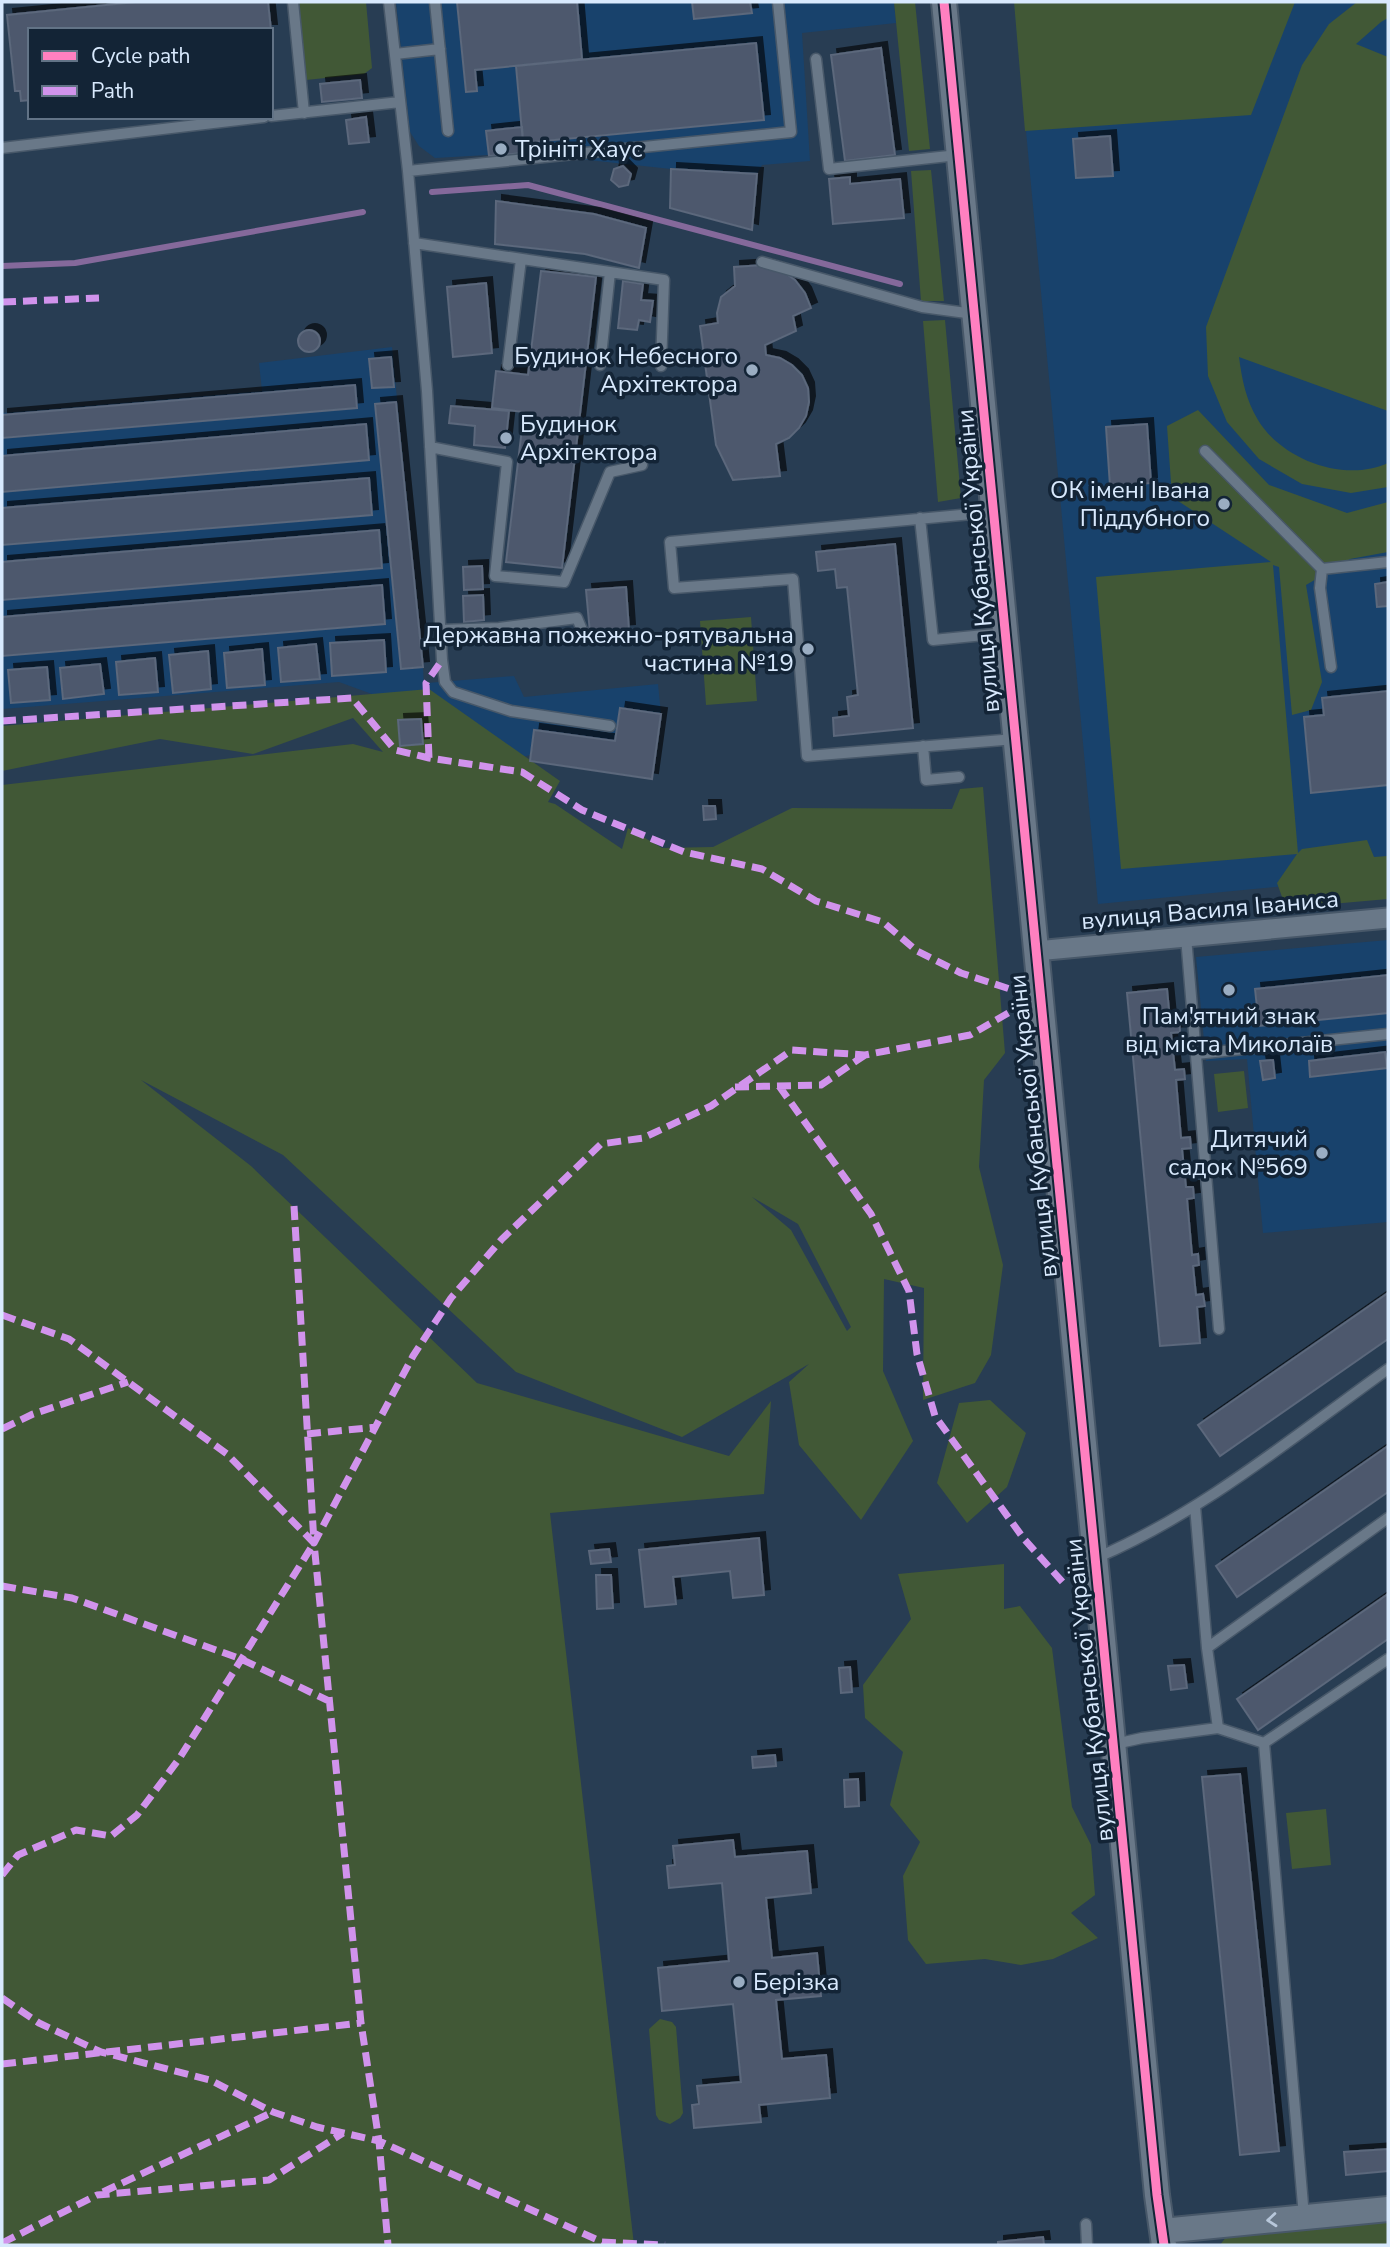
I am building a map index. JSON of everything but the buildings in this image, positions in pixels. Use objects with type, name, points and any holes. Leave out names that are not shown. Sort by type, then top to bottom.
[{"type":"street","name":"вулиця Кубанської України","points":[[944,2],[1163,2238]]},
{"type":"street","name":"вулиця Василя Іваниса","points":[[1036,951],[1388,918]]},
{"type":"street","points":[[1163,2238],[1304,2217],[1388,2210]]},
{"type":"lane","points":[[293,2],[304,113]]},
{"type":"lane","points":[[389,2],[414,243],[445,682],[453,692],[511,711],[610,726]]},
{"type":"lane","points":[[435,2],[448,131]]},
{"type":"lane","points":[[408,171],[791,132],[778,2]]},
{"type":"lane","points":[[395,54],[440,50]]},
{"type":"lane","points":[[816,59],[829,169],[959,155]]},
{"type":"lane","points":[[273,116],[400,102]]},
{"type":"lane","points":[[2,148],[247,119]]},
{"type":"lane","points":[[414,243],[664,280],[661,366]]},
{"type":"lane","points":[[508,365],[521,259]]},
{"type":"lane","points":[[762,262],[922,307],[974,314]]},
{"type":"lane","points":[[600,365],[610,272]]},
{"type":"lane","points":[[430,447],[507,463],[495,576],[564,582],[610,472],[642,465]]},
{"type":"lane","points":[[1205,451],[1322,569]]},
{"type":"lane","points":[[993,512],[670,542],[674,588],[793,579],[807,756],[1015,738]]},
{"type":"lane","points":[[920,518],[933,640],[1005,633]]},
{"type":"lane","points":[[1322,569],[1388,562]]},
{"type":"lane","points":[[1322,569],[1320,588],[1331,667]]},
{"type":"lane","points":[[440,631],[499,628],[577,618],[585,638],[639,636]]},
{"type":"lane","points":[[923,746],[926,780],[959,777]]},
{"type":"lane","points":[[1186,937],[1219,1329]]},
{"type":"lane","points":[[1196,1054],[1388,1034]]},
{"type":"lane","points":[[1095,1559],[1195,1506],[1388,1369]]},
{"type":"lane","points":[[1195,1506],[1206,1648],[1218,1728]]},
{"type":"lane","points":[[1206,1648],[1388,1518]]},
{"type":"lane","points":[[1264,1743],[1388,1660]]},
{"type":"lane","points":[[1115,1744],[1218,1728],[1264,1743]]},
{"type":"lane","points":[[1264,1743],[1304,2217]]},
{"type":"lane","points":[[1086,2224],[1087,2245]]},
{"type":"shaded area","points":[[396,2],[894,2],[896,23],[802,33],[810,161],[762,165],[757,174],[671,169],[524,153],[435,158],[419,146],[410,132]]},
{"type":"shaded area","name":"ОК імені Івана Піддубного","points":[[1014,2],[1388,2],[1388,876],[1098,904]]},
{"type":"shaded area","points":[[392,347],[423,667],[427,746],[391,701],[339,682],[2,709],[2,413],[262,391],[259,363]]},
{"type":"shaded area","points":[[514,676],[524,697],[658,684],[661,714],[652,779],[530,761],[530,755],[508,761],[431,754],[427,683]]},
{"type":"shaded area","points":[[1388,940],[1388,1222],[1263,1233],[1247,1059],[1206,1061],[1196,957]]},
{"type":"green space","points":[[299,2],[366,2],[372,68],[364,74],[306,80]]},
{"type":"green space","points":[[894,2],[915,2],[930,149],[909,151]]},
{"type":"green space","points":[[1014,2],[1295,2],[1251,115],[1025,131]]},
{"type":"green space","points":[[1357,2],[1388,2],[1388,18],[1356,44],[1388,57],[1388,411],[1239,357],[1250,405],[1258,420],[1282,446],[1316,464],[1334,469],[1371,469],[1388,463],[1388,487],[1351,493],[1302,484],[1259,459],[1227,422],[1208,376],[1206,327],[1302,65],[1329,24]]},
{"type":"green space","points":[[931,170],[944,301],[921,301],[911,171]]},
{"type":"green space","points":[[945,320],[961,498],[938,502],[923,321]]},
{"type":"green space","points":[[1198,410],[1269,485],[1347,513],[1388,502],[1388,552],[1350,559],[1306,585],[1322,682],[1311,710],[1292,715],[1279,567],[1273,565],[1298,853],[1302,849],[1367,840],[1374,857],[1388,856],[1388,899],[1286,908],[1277,883],[1297,854],[1121,869],[1096,577],[1271,562],[1172,497],[1167,426]]},
{"type":"green space","points":[[751,617],[757,701],[706,705],[700,621]]},
{"type":"green space","points":[[429,689],[560,781],[548,802],[622,849],[628,828],[662,848],[713,847],[792,808],[952,809],[960,789],[983,787],[1005,1053],[984,1080],[979,1167],[1003,1265],[991,1355],[975,1383],[923,1400],[924,1288],[884,1279],[883,1371],[913,1441],[861,1520],[799,1445],[789,1382],[809,1364],[682,1437],[516,1372],[283,1155],[141,1080],[251,1166],[477,1383],[729,1456],[771,1401],[764,1494],[550,1513],[634,2245],[2,2245],[2,785],[353,744],[383,752],[353,718],[253,754],[160,739],[2,771],[2,726]],"holes":[[[752,1197],[798,1224],[851,1327],[847,1331],[791,1230]]]},
{"type":"green space","points":[[1244,1071],[1248,1108],[1218,1112],[1214,1074]]},
{"type":"green space","points":[[990,1400],[1026,1433],[1007,1487],[967,1523],[937,1483],[959,1403]]},
{"type":"green space","points":[[1004,1564],[1004,1609],[1020,1606],[1052,1648],[1072,1807],[1091,1845],[1095,1895],[1071,1913],[1098,1938],[1053,1959],[1021,1965],[985,1959],[926,1964],[908,1940],[903,1876],[920,1842],[890,1805],[903,1752],[865,1718],[863,1685],[911,1619],[898,1574]]},
{"type":"green space","points":[[1326,1809],[1331,1865],[1292,1869],[1286,1813]]},
{"type":"green space","points":[[660,2019],[672,2022],[676,2027],[683,2113],[670,2124],[659,2120],[656,2115],[649,2029]]},
{"type":"green space","points":[[1388,2222],[1388,2245],[1220,2245],[1226,2237]]},
{"type":"waterway","points":[[432,192],[528,185],[900,284]]},
{"type":"waterway","points":[[2,266],[75,263],[363,212]]},
{"type":"marked path","points":[[2,302],[99,298]]},
{"type":"marked path","points":[[429,758],[426,683],[442,660]]},
{"type":"marked path","points":[[2,721],[352,698],[395,750],[522,772],[582,810],[684,852],[762,869],[816,901],[883,922],[917,951],[961,973],[1019,992]]},
{"type":"marked path","points":[[294,1206],[314,1543],[413,1356],[451,1298],[502,1239],[601,1144],[643,1138],[711,1106],[792,1050],[865,1055],[970,1035],[1022,1005]]},
{"type":"marked path","points":[[735,1087],[821,1085],[865,1055]]},
{"type":"marked path","points":[[779,1086],[871,1214],[909,1291],[917,1354],[935,1416],[1024,1539],[1067,1587]]},
{"type":"marked path","points":[[2,1315],[69,1339],[227,1454],[314,1543],[361,2023],[379,2141],[388,2245]]},
{"type":"marked path","points":[[2,1429],[33,1414],[128,1382]]},
{"type":"marked path","points":[[307,1434],[377,1427]]},
{"type":"marked path","points":[[2,1875],[18,1855],[76,1830],[111,1836],[137,1815],[179,1759],[314,1543]]},
{"type":"marked path","points":[[2,1586],[72,1598],[241,1659],[329,1701]]},
{"type":"marked path","points":[[2,1998],[39,2023],[101,2052],[210,2080],[273,2112],[317,2127],[379,2141],[602,2242],[665,2245]]},
{"type":"marked path","points":[[2,2064],[361,2023]]},
{"type":"marked path","points":[[103,2192],[273,2112]]},
{"type":"marked path","points":[[2,2243],[97,2195],[269,2180],[343,2133]]},
{"type":"cycle path","points":[[944,2],[1164,2245]]},
{"type":"place","name":"Трініті Хаус","points":[[501,149]]},
{"type":"place","name":"Будинок Небесного Архітектора","points":[[752,370]]},
{"type":"place","name":"Будинок Архітектора","points":[[506,438]]},
{"type":"place","name":"ОК імені Івана Піддубного","points":[[1224,504]]},
{"type":"place","name":"Державна пожежно-рятувальна частина №19","points":[[808,649]]},
{"type":"place","name":"Пам'ятний знак від міста Миколаїв","points":[[1229,990]]},
{"type":"place","name":"Дитячий садок №569","points":[[1322,1153]]},
{"type":"place","name":"Берізка","points":[[739,1982]]}]
